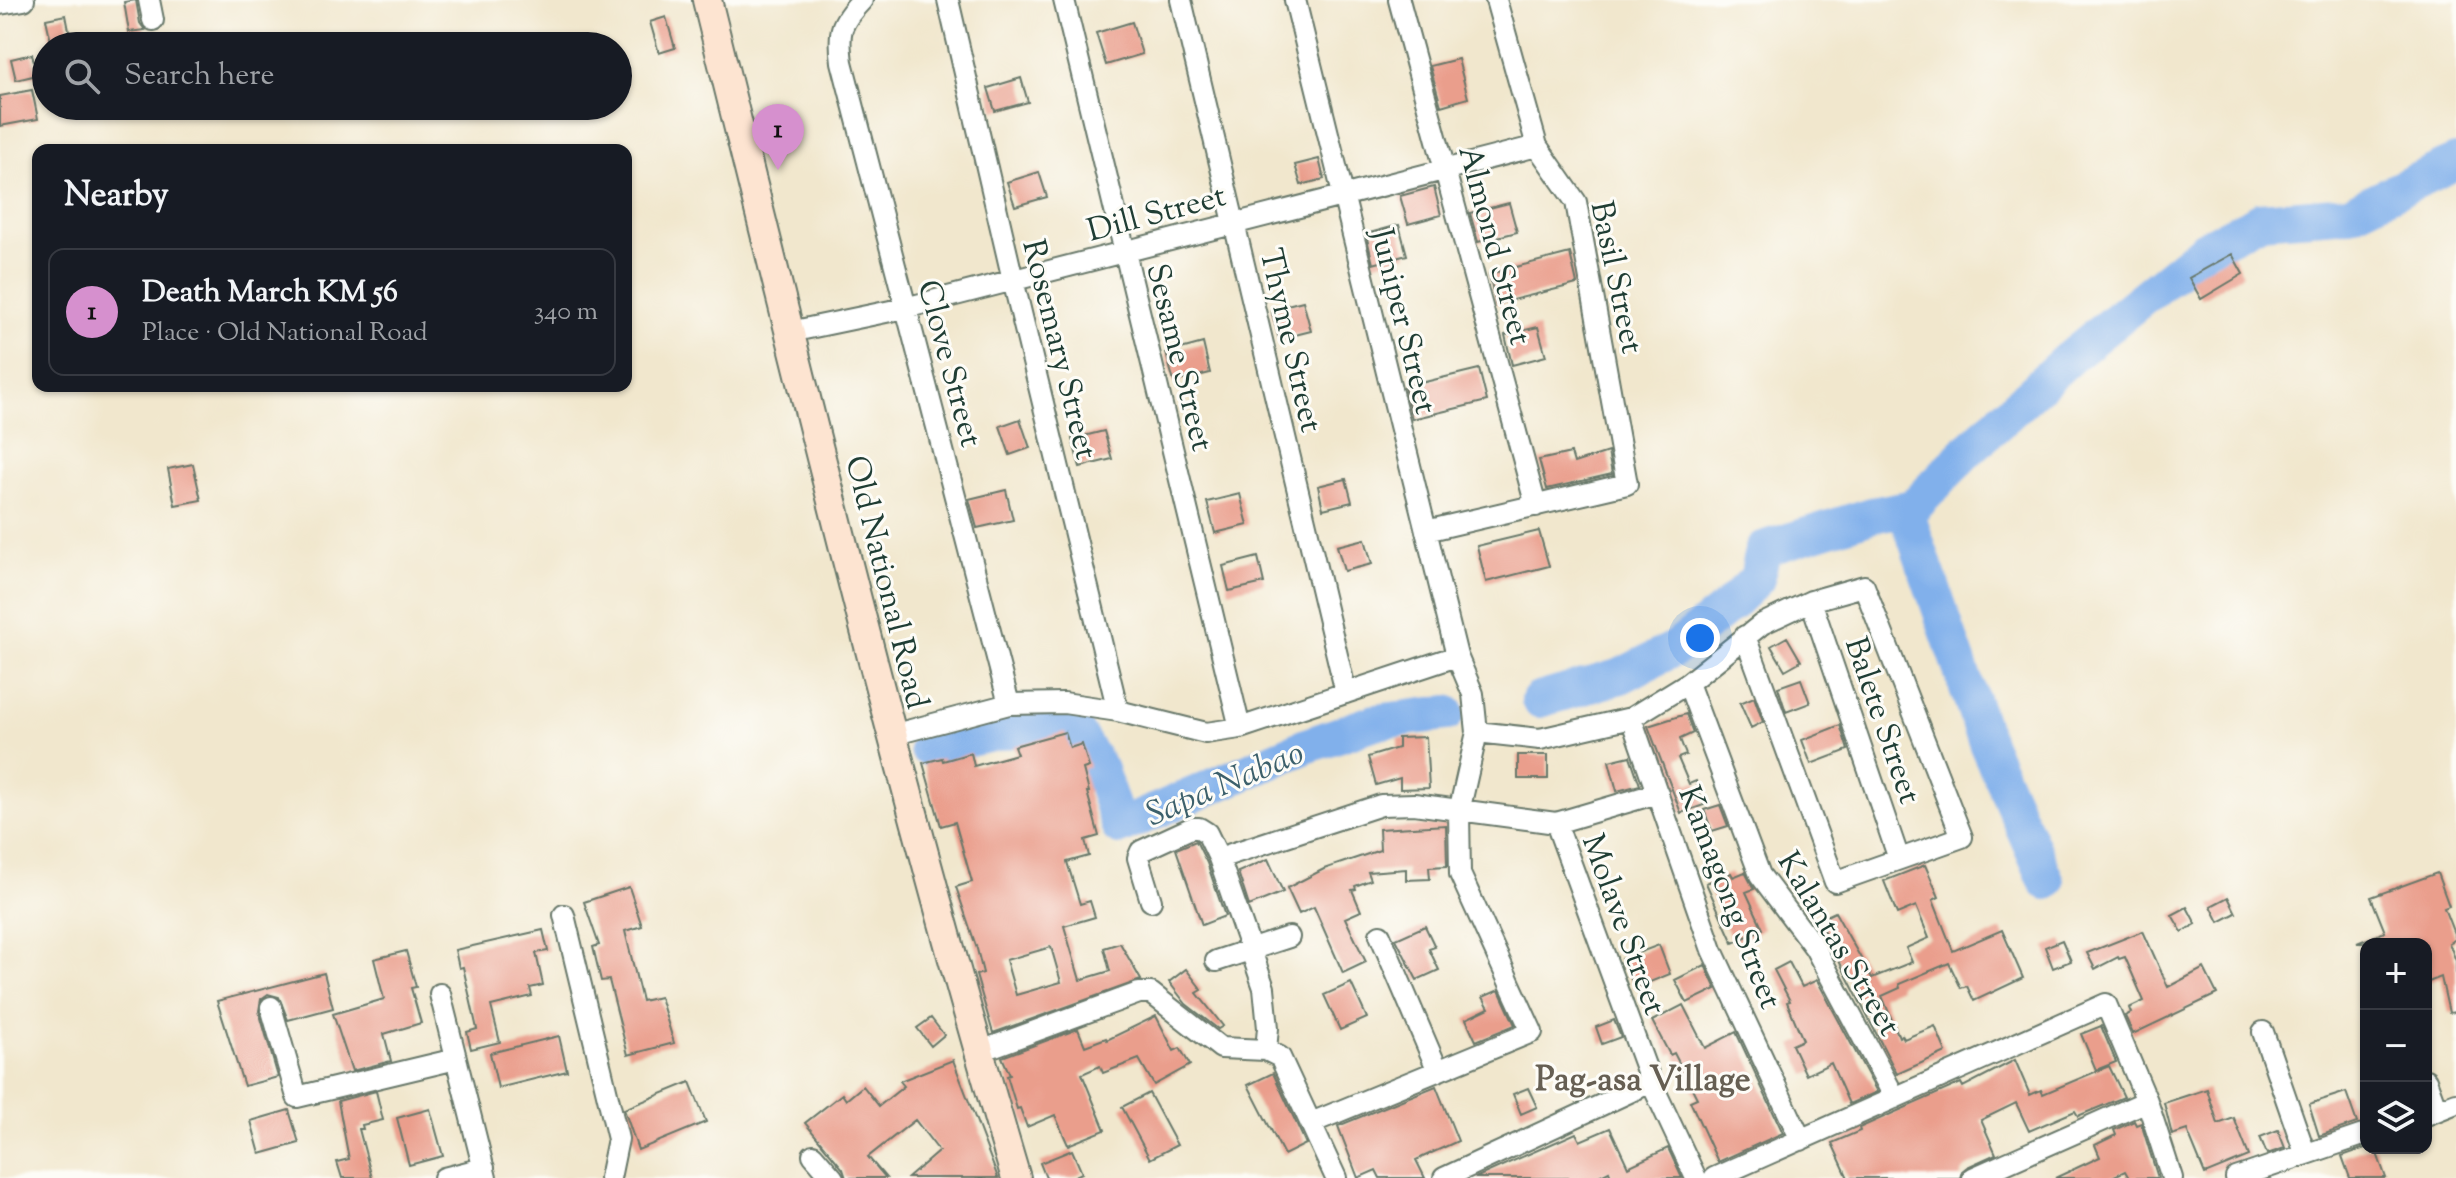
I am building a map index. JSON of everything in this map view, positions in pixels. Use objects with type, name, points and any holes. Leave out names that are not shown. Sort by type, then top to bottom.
[{"type":"main road","name":"Old National Road","points":[[707,0],[892,735],[978,1052],[1016,1178]]},
{"type":"street","points":[[0,4],[24,0]]},
{"type":"street","name":"Clove Street","points":[[862,0],[845,18],[839,37],[842,62],[1009,704]]},
{"type":"street","name":"Rosemary Street","points":[[948,0],[1118,711]]},
{"type":"street","name":"Sesame Street","points":[[1064,0],[1240,728]]},
{"type":"street","name":"Thyme Street","points":[[1181,0],[1346,693]]},
{"type":"street","name":"Juniper Street","points":[[1295,0],[1457,656],[1473,694],[1477,732],[1459,812],[1460,874],[1532,1032],[1438,1071]]},
{"type":"street","name":"Almond Street","points":[[1399,0],[1536,506]]},
{"type":"street","name":"Basil Street","points":[[1496,0],[1537,146],[1576,202],[1627,484],[1536,506]]},
{"type":"street","name":"Dill Street","points":[[790,332],[905,308],[1537,146]]},
{"type":"street","points":[[1426,531],[1536,506]]},
{"type":"street","points":[[1477,732],[1540,739],[1631,718],[1688,683],[1745,636],[1762,624],[1811,601],[1864,586],[1962,837],[1835,882],[1745,636]]},
{"type":"street","name":"Balete Street","points":[[1811,601],[1899,859]]},
{"type":"street","points":[[892,735],[1009,704],[1064,703],[1118,711],[1206,733],[1240,728],[1457,656]]},
{"type":"street","name":"Kalantas Street","points":[[1688,683],[1760,875],[1815,948],[1895,1098]]},
{"type":"street","name":"Kamagong Street","points":[[1631,718],[1712,950],[1801,1140]]},
{"type":"street","points":[[1219,858],[1381,805],[1414,804],[1556,823],[1658,793]]},
{"type":"street","name":"Molave Street","points":[[1556,823],[1651,1082],[1696,1178]]},
{"type":"street","points":[[1151,901],[1138,858],[1141,851],[1191,828],[1207,833],[1219,858],[1264,988],[1268,1028],[1266,1050]]},
{"type":"street","points":[[564,915],[618,1139],[610,1178]]},
{"type":"street","points":[[1311,1123],[1438,1071],[1380,935]]},
{"type":"street","points":[[1216,961],[1289,937]]},
{"type":"street","points":[[978,1052],[1139,993],[1151,993],[1221,1048],[1266,1050],[1280,1057],[1336,1178]]},
{"type":"street","points":[[440,994],[485,1173],[444,1178]]},
{"type":"street","points":[[1714,1178],[2106,1004],[2147,1101],[2172,1178]]},
{"type":"street","points":[[271,1007],[297,1097],[456,1059]]},
{"type":"street","points":[[2263,1032],[2305,1153]]},
{"type":"street","points":[[1444,1178],[1651,1082]]},
{"type":"street","points":[[1973,1178],[2147,1101]]},
{"type":"street","points":[[2432,1112],[2456,1103]]},
{"type":"street","points":[[2236,1178],[2360,1136]]},
{"type":"street","points":[[813,1155],[833,1178]]},
{"type":"building","points":[[136,0],[140,23],[145,30],[129,32],[124,2]]},
{"type":"building","points":[[66,15],[69,32],[49,32],[46,19]]},
{"type":"building","points":[[666,17],[675,48],[659,53],[650,22]]},
{"type":"building","points":[[1132,22],[1142,54],[1106,65],[1096,33]]},
{"type":"building","points":[[32,54],[32,76],[16,80],[11,59]]},
{"type":"building","points":[[1458,59],[1468,98],[1441,106],[1430,66]]},
{"type":"building","points":[[1021,78],[1028,102],[995,111],[988,88]]},
{"type":"building","points":[[32,90],[33,120],[0,126],[0,96]]},
{"type":"building","points":[[1319,159],[1324,179],[1301,185],[1295,165]]},
{"type":"building","points":[[1039,172],[1047,197],[1015,206],[1007,182]]},
{"type":"building","points":[[1434,187],[1441,215],[1408,224],[1400,196]]},
{"type":"building","points":[[1509,203],[1517,232],[1478,242],[1470,213]]},
{"type":"building","points":[[1399,225],[1407,255],[1373,264],[1366,234]]},
{"type":"building","points":[[1570,253],[1577,284],[1496,304],[1489,274]]},
{"type":"building","points":[[2232,254],[2243,274],[2201,299],[2189,278]]},
{"type":"building","points":[[1303,301],[1311,331],[1279,339],[1271,309]]},
{"type":"building","points":[[1538,327],[1546,356],[1512,365],[1505,335]]},
{"type":"building","points":[[1203,343],[1210,373],[1174,382],[1166,353]]},
{"type":"building","points":[[1479,369],[1487,401],[1412,419],[1404,387]]},
{"type":"building","points":[[1020,419],[1030,448],[1010,455],[1000,426]]},
{"type":"building","points":[[1104,431],[1112,459],[1080,467],[1072,439]]},
{"type":"building","points":[[1608,452],[1612,474],[1547,489],[1539,460],[1571,453],[1574,463]]},
{"type":"building","points":[[193,464],[201,500],[175,505],[168,469]]},
{"type":"building","points":[[1346,479],[1352,502],[1323,509],[1318,486]]},
{"type":"building","points":[[1006,490],[1013,520],[977,528],[969,499]]},
{"type":"building","points":[[1240,494],[1248,525],[1215,533],[1207,502]]},
{"type":"building","points":[[1539,531],[1549,566],[1486,582],[1477,546]]},
{"type":"building","points":[[1365,539],[1372,564],[1344,571],[1337,546]]},
{"type":"building","points":[[1258,557],[1264,583],[1229,591],[1223,566]]},
{"type":"building","points":[[1787,637],[1801,661],[1785,670],[1771,646]]},
{"type":"building","points":[[1801,679],[1810,703],[1786,712],[1778,687]]},
{"type":"building","points":[[1754,697],[1763,722],[1751,728],[1740,703]]},
{"type":"building","points":[[1686,714],[1693,733],[1680,739],[1686,755],[1678,758],[1689,784],[1696,781],[1704,805],[1681,813],[1648,726]]},
{"type":"building","points":[[1840,725],[1848,750],[1811,764],[1802,740]]},
{"type":"building","points":[[1065,732],[1070,748],[1082,744],[1089,767],[1083,769],[1087,792],[1099,836],[1085,840],[1089,856],[1067,862],[1080,904],[1090,901],[1095,917],[1064,926],[1080,980],[1110,971],[1104,948],[1120,943],[1141,980],[993,1033],[976,975],[983,973],[977,949],[956,887],[972,882],[955,822],[941,826],[923,763],[971,753],[974,766],[1017,754],[1014,746]],"holes":[[[1051,947],[1061,982],[1016,995],[1006,960]]]},
{"type":"building","points":[[1426,737],[1429,788],[1400,789],[1400,778],[1376,785],[1368,757],[1398,748],[1398,738]]},
{"type":"building","points":[[1518,755],[1548,755],[1548,779],[1518,779]]},
{"type":"building","points":[[1630,756],[1640,785],[1617,791],[1609,761]]},
{"type":"building","points":[[1720,805],[1728,826],[1712,831],[1704,810]]},
{"type":"building","points":[[1446,825],[1447,866],[1429,867],[1430,879],[1406,880],[1406,869],[1368,872],[1371,880],[1352,890],[1361,911],[1345,918],[1366,962],[1343,973],[1314,907],[1299,914],[1287,888],[1324,869],[1380,850],[1379,829]]},
{"type":"building","points":[[1196,841],[1225,916],[1202,925],[1176,849]]},
{"type":"building","points":[[1268,859],[1283,892],[1249,906],[1238,872]]},
{"type":"building","points":[[1925,865],[1939,897],[1933,900],[1953,951],[2002,930],[2023,978],[1974,1001],[1967,986],[1961,988],[1949,963],[1899,984],[1900,988],[1882,996],[1899,1037],[1902,1035],[1904,1039],[1935,1026],[1946,1052],[1897,1074],[1818,920],[1835,912],[1872,978],[1912,962],[1906,948],[1929,938],[1916,906],[1897,914],[1884,881]]},
{"type":"building","points":[[1745,872],[1754,889],[1746,892],[1763,929],[1733,943],[1706,883],[1731,873],[1733,877]]},
{"type":"building","points":[[2437,873],[2449,906],[2444,908],[2456,939],[2449,943],[2456,961],[2456,1012],[2449,1013],[2441,977],[2432,981],[2432,938],[2370,938],[2385,932],[2371,897]]},
{"type":"building","points":[[629,887],[642,926],[625,931],[642,1001],[660,997],[674,1043],[628,1055],[609,980],[601,981],[593,947],[599,945],[584,902]]},
{"type":"building","points":[[2228,897],[2236,913],[2219,922],[2211,906]]},
{"type":"building","points":[[2187,907],[2196,924],[2182,932],[2172,915]]},
{"type":"building","points":[[1425,926],[1435,947],[1429,949],[1439,970],[1417,980],[1396,939]]},
{"type":"building","points":[[543,930],[548,951],[536,953],[543,985],[530,988],[532,996],[491,1006],[500,1042],[471,1049],[467,1032],[477,1029],[463,967],[459,968],[455,950]]},
{"type":"building","points":[[2143,931],[2168,987],[2204,968],[2217,994],[2133,1034],[2125,1016],[2131,1013],[2129,1008],[2144,1001],[2125,957],[2118,957],[2095,969],[2087,953]]},
{"type":"building","points":[[2062,940],[2071,961],[2053,968],[2045,947]]},
{"type":"building","points":[[1659,945],[1670,974],[1635,988],[1622,959]]},
{"type":"building","points":[[406,951],[416,987],[411,988],[421,1023],[384,1034],[391,1061],[352,1071],[333,1014],[384,999],[374,959]]},
{"type":"building","points":[[1789,962],[1802,987],[1817,980],[1877,1092],[1849,1104],[1831,1063],[1806,1075],[1792,1045],[1803,1040],[1787,1002],[1790,1001],[1774,970]]},
{"type":"building","points":[[1705,965],[1716,989],[1687,1003],[1675,980]]},
{"type":"building","points":[[1186,969],[1202,990],[1197,993],[1223,1026],[1218,1029],[1186,1004],[1169,982]]},
{"type":"building","points":[[324,973],[333,1008],[288,1020],[279,997],[268,994],[261,999],[259,1011],[278,1077],[244,1086],[217,1001]]},
{"type":"building","points":[[1351,983],[1367,1018],[1340,1030],[1324,995]]},
{"type":"building","points":[[1499,990],[1515,1025],[1476,1041],[1466,1019],[1489,1008],[1483,997]]},
{"type":"building","points":[[1683,1005],[1705,1048],[1736,1032],[1783,1133],[1718,1162],[1690,1101],[1697,1098],[1674,1053],[1670,1055],[1652,1021]]},
{"type":"building","points":[[1156,1016],[1174,1051],[1180,1048],[1190,1065],[1154,1085],[1139,1059],[1103,1073],[1100,1066],[1082,1074],[1105,1130],[1068,1145],[1055,1115],[1027,1127],[1020,1108],[1017,1109],[1007,1076],[1010,1075],[1002,1057],[1078,1029],[1085,1046],[1107,1040]]},
{"type":"building","points":[[931,1018],[944,1035],[931,1046],[917,1028]]},
{"type":"building","points":[[1614,1020],[1621,1037],[1602,1044],[1596,1027]]},
{"type":"building","points":[[2101,1026],[2116,1062],[2096,1070],[2081,1034]]},
{"type":"building","points":[[559,1036],[567,1071],[498,1088],[490,1053]]},
{"type":"building","points":[[953,1060],[998,1178],[908,1178],[939,1151],[915,1120],[868,1157],[886,1178],[846,1178],[843,1169],[805,1123],[842,1094],[846,1100],[863,1086],[879,1106],[904,1086],[900,1081]]},
{"type":"building","points":[[2015,1060],[2030,1095],[2041,1090],[2043,1094],[2109,1066],[2124,1097],[2078,1116],[2075,1111],[2029,1131],[2016,1103],[1981,1120],[1996,1154],[1967,1167],[1960,1178],[1848,1178],[1832,1143],[1961,1083],[1963,1087]]},
{"type":"building","points":[[1273,1073],[1306,1144],[1284,1155],[1248,1085]]},
{"type":"building","points":[[690,1082],[706,1122],[638,1150],[624,1109]]},
{"type":"building","points":[[1436,1086],[1458,1141],[1416,1160],[1425,1178],[1380,1178],[1376,1170],[1358,1178],[1338,1126]]},
{"type":"building","points":[[1528,1088],[1537,1107],[1521,1114],[1513,1094]]},
{"type":"building","points":[[2207,1089],[2218,1124],[2234,1118],[2249,1156],[2205,1174],[2187,1130],[2172,1135],[2164,1103]]},
{"type":"building","points":[[376,1091],[383,1120],[362,1125],[363,1129],[359,1129],[372,1178],[342,1178],[337,1162],[349,1159],[338,1101]]},
{"type":"building","points":[[2346,1092],[2357,1123],[2319,1136],[2309,1104]]},
{"type":"building","points":[[1149,1093],[1177,1145],[1150,1159],[1122,1107]]},
{"type":"building","points":[[430,1109],[443,1156],[409,1165],[397,1118]]},
{"type":"building","points":[[289,1110],[299,1143],[260,1154],[251,1121]]},
{"type":"building","points":[[2134,1121],[2136,1125],[2141,1123],[2158,1178],[2129,1178],[2125,1171],[2110,1178],[2055,1178],[2100,1157],[2095,1145],[2116,1135],[2114,1130]]},
{"type":"building","points":[[1610,1128],[1628,1167],[1668,1148],[1682,1178],[1606,1178],[1611,1176],[1609,1171],[1595,1178],[1475,1178],[1576,1133],[1580,1141]]},
{"type":"building","points":[[2278,1130],[2285,1148],[2267,1154],[2260,1137]]},
{"type":"building","points":[[1072,1150],[1082,1173],[1071,1178],[1046,1178],[1040,1163]]},
{"type":"building","points":[[2360,1150],[2360,1154],[2377,1154],[2386,1178],[2350,1178],[2342,1156]]},
{"type":"waterway","points":[[1539,700],[1621,676],[1676,648],[1757,579],[1763,549],[1872,515],[1914,507],[1964,454],[2070,357],[2205,248],[2260,220],[2349,213],[2456,162]]},
{"type":"waterway","points":[[1905,509],[1987,745],[2047,882]]},
{"type":"waterway","name":"Sapa Nabao","points":[[927,748],[1067,718],[1100,770],[1119,827],[1306,746],[1375,722],[1447,713]]},
{"type":"place","name":"Death March KM 56","points":[[778,170]]},
{"type":"district","name":"Pag-asa Village","points":[[1643,1078]]}]
